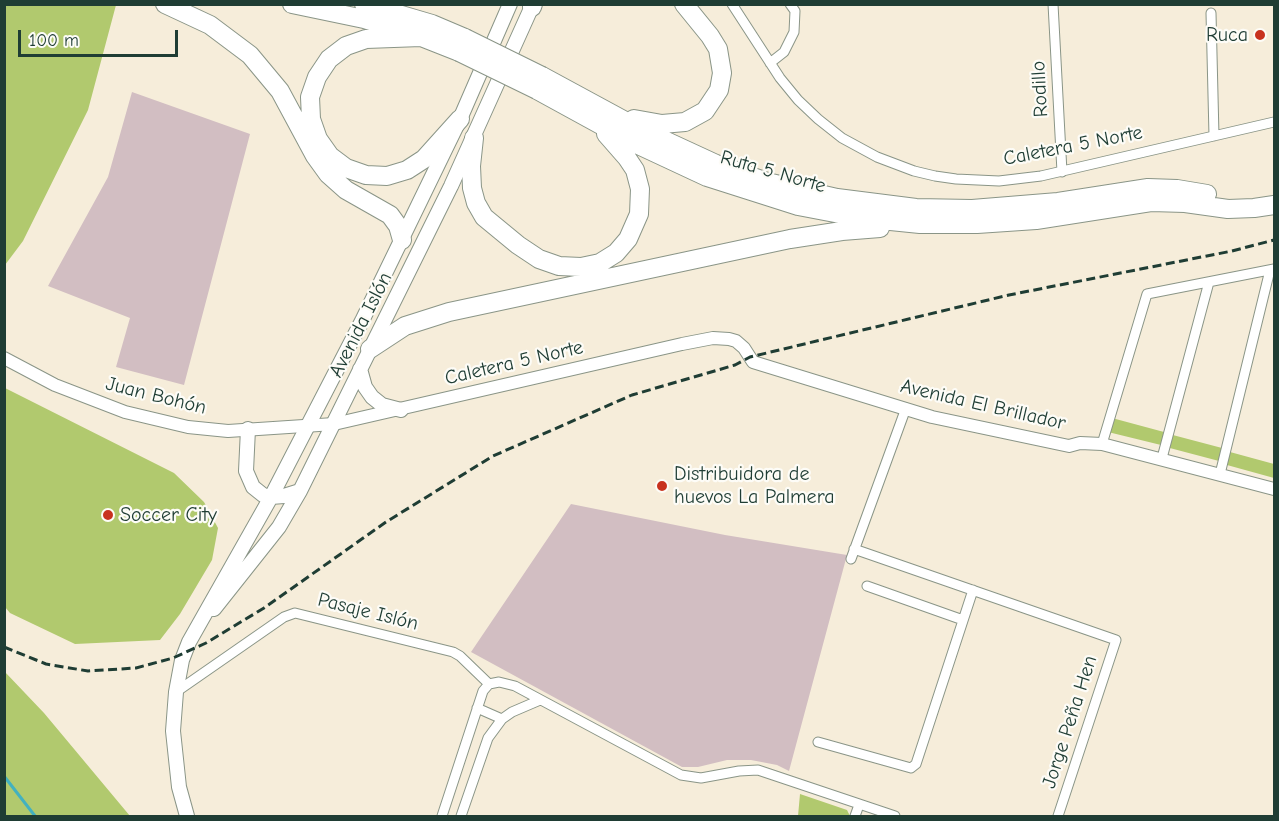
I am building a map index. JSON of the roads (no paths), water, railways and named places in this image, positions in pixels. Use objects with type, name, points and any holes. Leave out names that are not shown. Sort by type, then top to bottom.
[{"type":"highway","points":[[165,4],[210,25],[250,55],[280,91],[315,156],[328,174],[346,190],[390,215],[398,226],[402,240]]},
{"type":"highway","name":"Ruta 5 Norte","points":[[292,4],[427,30]]},
{"type":"highway","name":"Ruta 5 Norte","points":[[364,4],[462,45],[539,83],[612,114],[681,149],[741,173],[791,188],[863,202],[926,208],[1000,208],[1154,188],[1177,189],[1235,199],[1275,198]]},
{"type":"highway","points":[[409,4],[427,30],[366,39],[346,46],[329,59],[317,77],[310,97],[311,119],[318,139],[330,156],[346,168],[366,175],[387,176],[407,170],[424,159],[460,119]]},
{"type":"highway","points":[[612,114],[662,124],[678,123],[699,116],[715,98],[722,73],[718,49],[711,36],[684,4]]},
{"type":"highway","name":"Ruta 5 Norte","points":[[539,83],[591,120],[678,165],[765,197],[815,210],[861,218],[950,224],[1036,220],[1151,202],[1185,203],[1228,209],[1275,205]]},
{"type":"highway","points":[[474,138],[471,166],[472,188],[476,204],[484,216],[524,250],[539,259],[559,266],[580,267],[600,262],[622,247],[633,231],[640,207],[638,180],[631,164],[591,120]]},
{"type":"highway","points":[[370,349],[396,331],[432,316],[698,258],[824,233],[950,224]]},
{"type":"main road","name":"Avenida Islón","points":[[187,816],[179,787],[174,731],[176,692],[182,660],[189,642],[272,496],[308,427],[460,119],[510,4]]},
{"type":"main road","name":"Avenida Islón","points":[[189,642],[258,554],[289,511],[300,491],[474,138],[532,5]]},
{"type":"main road","points":[[360,369],[365,387],[372,397],[382,405],[401,410]]},
{"type":"main road","points":[[248,429],[245,465],[247,476],[256,490],[263,495],[272,496],[284,496],[300,491]]},
{"type":"main road","name":"Avenida Islón","points":[[177,770],[195,816]]},
{"type":"street","name":"Caletera 5 Norte","points":[[732,4],[790,91],[829,128],[859,148],[895,165],[935,176],[978,181],[1020,179],[1062,172],[1275,122]]},
{"type":"street","points":[[770,63],[784,52],[794,32],[795,11],[790,4]]},
{"type":"street","name":"Rodillo","points":[[1053,4],[1062,172]]},
{"type":"street","points":[[1211,13],[1214,136]]},
{"type":"street","points":[[1102,444],[1147,294],[1272,270],[1220,474]]},
{"type":"street","points":[[1162,458],[1209,282]]},
{"type":"street","name":"Caletera 5 Norte","points":[[308,427],[401,410],[682,344],[713,338],[729,339]]},
{"type":"street","name":"Avenida El Brillador","points":[[729,339],[736,341],[744,348],[753,362],[932,417],[1068,446],[1080,443],[1102,444],[1275,489]]},
{"type":"street","name":"Juan Bohón","points":[[4,358],[74,393],[144,418],[217,430],[308,427]]},
{"type":"street","points":[[851,559],[906,408]]},
{"type":"street","points":[[818,742],[910,768],[916,764],[973,590],[854,549]]},
{"type":"street","points":[[867,586],[963,620]]},
{"type":"street","name":"Jorge Peña Hen","points":[[973,590],[1116,640],[1058,816]]},
{"type":"street","name":"Pasaje Islón","points":[[176,692],[284,617],[295,613],[460,656],[489,684]]},
{"type":"street","points":[[442,816],[483,692],[489,684],[499,682],[510,684],[681,775],[706,778],[739,771],[758,770],[895,816]]},
{"type":"street","points":[[461,816],[488,738],[502,719],[540,700]]},
{"type":"street","points":[[477,708],[502,719]]},
{"type":"street","points":[[855,816],[859,805]]},
{"type":"waterway","points":[[4,776],[35,816]]},
{"type":"railway","points":[[4,647],[46,664],[88,671],[136,668],[173,658],[206,643],[264,608],[386,522],[493,456],[632,395],[735,365],[750,357],[1009,295],[1232,251],[1274,240]]},
{"type":"place","name":"Ruca","points":[[1260,35]]},
{"type":"place","name":"Distribuidora de huevos La Palmera","points":[[662,486]]},
{"type":"place","name":"Soccer City","points":[[108,515]]}]
